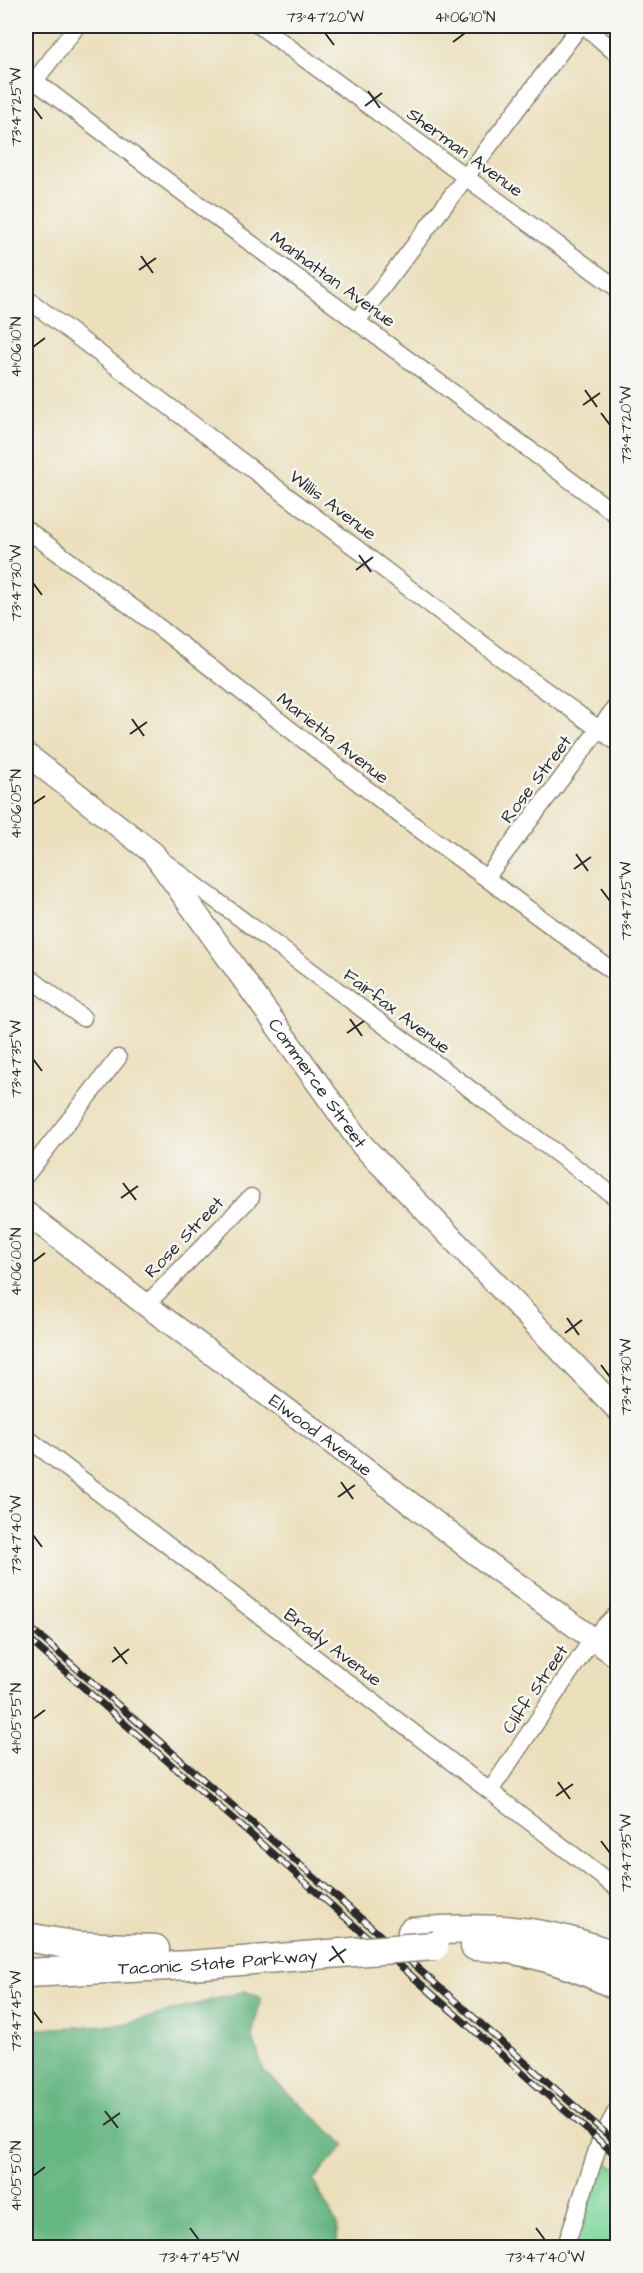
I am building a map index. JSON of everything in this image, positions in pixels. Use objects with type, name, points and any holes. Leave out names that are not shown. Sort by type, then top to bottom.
[{"type":"highway","name":"Taconic State Parkway","points":[[26,1973],[191,1965],[346,1945],[423,1939],[475,1928],[520,1930],[562,1939],[618,1957]]},
{"type":"highway","name":"Taconic State Parkway","points":[[26,1937],[78,1946],[136,1949],[346,1945]]},
{"type":"highway","name":"Taconic State Parkway","points":[[423,1939],[523,1952],[566,1964],[618,1986]]},
{"type":"street","points":[[28,82],[77,26]]},
{"type":"street","name":"Sherman Avenue","points":[[260,26],[618,289]]},
{"type":"street","points":[[357,321],[580,26]]},
{"type":"street","points":[[585,26],[618,55]]},
{"type":"street","name":"Manhattan Avenue","points":[[28,82],[357,321],[618,516]]},
{"type":"street","name":"Willis Avenue","points":[[26,298],[509,664],[618,743]]},
{"type":"street","name":"Marietta Avenue","points":[[26,529],[152,622],[400,815],[618,975]]},
{"type":"street","name":"Rose Street","points":[[486,878],[618,704]]},
{"type":"street","name":"Commerce Street","points":[[27,757],[153,853],[362,1145],[618,1410]]},
{"type":"street","name":"Fairfax Avenue","points":[[153,853],[618,1199]]},
{"type":"street","points":[[26,975],[83,1018]]},
{"type":"street","points":[[26,1175],[118,1058]]},
{"type":"street","name":"Rose Street","points":[[146,1305],[251,1197]]},
{"type":"street","name":"Elwood Avenue","points":[[26,1213],[492,1566],[618,1657]]},
{"type":"street","name":"Brady Avenue","points":[[26,1437],[618,1888]]},
{"type":"street","name":"Cliff Street","points":[[490,1791],[593,1638],[618,1612]]},
{"type":"street","points":[[565,2247],[589,2171],[604,2132],[618,2108]]},
{"type":"green space","points":[[245,1991],[261,1998],[252,2035],[264,2072],[345,2145],[313,2180],[337,2225],[337,2247],[26,2247],[26,2030],[125,2024]]},
{"type":"green space","points":[[604,2161],[617,2168],[617,2247],[573,2248]]},
{"type":"railway","points":[[26,1624],[618,2144]]},
{"type":"railway","points":[[26,1637],[618,2157]]}]
